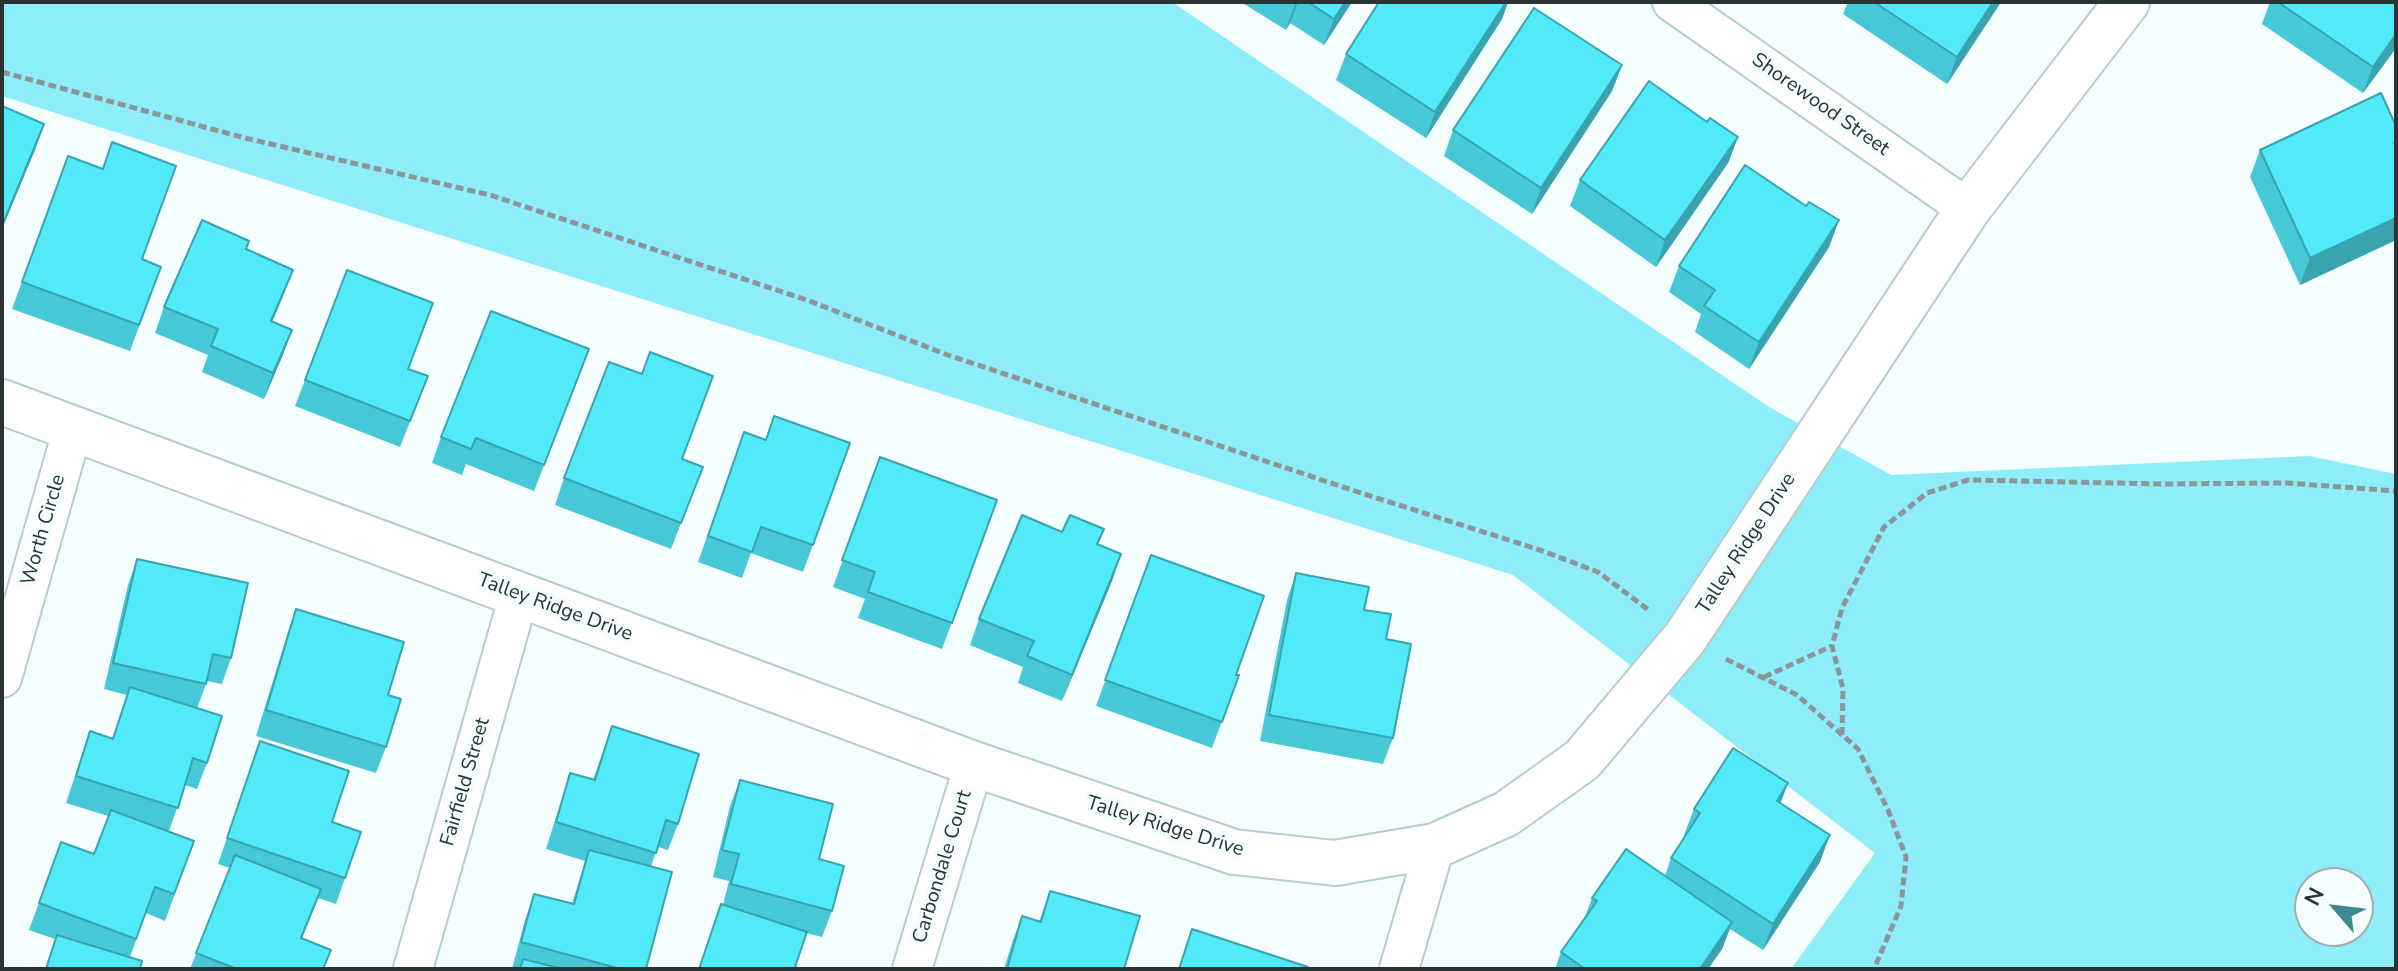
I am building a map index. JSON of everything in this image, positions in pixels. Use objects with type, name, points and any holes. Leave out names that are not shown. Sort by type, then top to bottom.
[{"type":"street","name":"Shorewood Street","points":[[1672,2],[1719,15],[1968,209]]},
{"type":"street","name":"Talley Ridge Drive","points":[[2,402],[974,764],[1234,852],[1335,863],[1435,846],[1506,814],[1582,760],[1685,638],[1968,209],[2127,2]]},
{"type":"street","name":"Worth Circle","points":[[2,678],[73,428]]},
{"type":"street","name":"Fairfield Street","points":[[413,969],[519,595]]},
{"type":"street","name":"Carbondale Court","points":[[912,969],[974,764]]},
{"type":"street","points":[[1399,969],[1435,846]]},
{"type":"path","points":[[2,72],[245,138],[490,195],[807,300],[945,354],[1540,550],[1598,572],[1685,638],[1797,695],[1858,749],[1888,810],[1906,857],[1901,906],[1874,969]]},
{"type":"path","points":[[1842,735],[1843,689],[1832,646],[1842,608],[1884,527],[1927,493],[1968,480],[2287,483],[2396,491]]},
{"type":"path","points":[[1763,678],[1832,646]]},
{"type":"shaded area","points":[[2,2],[1172,2],[1769,407],[1891,475],[2309,456],[2396,474],[2396,969],[1791,969],[1875,853],[1513,575],[2,96]]},
{"type":"building","points":[[1308,2],[1345,2],[1334,19]]},
{"type":"building","points":[[1379,2],[1506,2],[1435,112],[1346,54]]},
{"type":"building","points":[[1874,2],[1993,2],[1957,57]]},
{"type":"building","points":[[2278,2],[2396,2],[2396,34],[2373,67]]},
{"type":"building","points":[[1534,8],[1622,65],[1541,188],[1453,130]]},
{"type":"building","points":[[1649,81],[1707,122],[1710,118],[1738,137],[1665,240],[1580,180]]},
{"type":"building","points":[[2381,93],[2396,126],[2396,218],[2310,258],[2260,150]]},
{"type":"building","points":[[2,106],[44,124],[2,226]]},
{"type":"building","points":[[112,142],[176,166],[142,259],[161,267],[139,325],[22,282],[68,156],[103,169]]},
{"type":"building","points":[[1745,165],[1806,206],[1809,202],[1839,220],[1759,342],[1704,306],[1715,290],[1679,266]]},
{"type":"building","points":[[202,220],[249,241],[246,249],[293,270],[271,321],[292,330],[273,373],[211,346],[218,329],[164,307]]},
{"type":"building","points":[[347,270],[433,303],[408,369],[428,376],[410,421],[305,380]]},
{"type":"building","points":[[491,311],[589,349],[544,465],[476,438],[471,449],[441,437]]},
{"type":"building","points":[[650,352],[713,376],[682,459],[703,467],[681,523],[564,478],[609,362],[642,374]]},
{"type":"building","points":[[774,416],[850,443],[813,545],[761,527],[752,552],[708,536],[744,432],[766,440]]},
{"type":"building","points":[[880,457],[997,500],[952,623],[868,592],[875,572],[842,560]]},
{"type":"building","points":[[1022,515],[1062,532],[1070,515],[1104,529],[1097,544],[1121,554],[1072,675],[1027,656],[1034,641],[979,619]]},
{"type":"building","points":[[1151,555],[1264,596],[1222,722],[1105,680]]},
{"type":"building","points":[[137,559],[248,583],[231,658],[213,654],[206,684],[113,663]]},
{"type":"building","points":[[1296,573],[1369,587],[1364,610],[1391,614],[1386,639],[1411,644],[1393,738],[1269,715]]},
{"type":"building","points":[[296,609],[404,642],[388,695],[401,699],[386,747],[266,710]]},
{"type":"building","points":[[130,687],[222,716],[207,763],[193,758],[178,808],[76,776],[90,731],[113,739]]},
{"type":"building","points":[[612,726],[699,754],[678,824],[666,820],[656,853],[556,822],[570,773],[595,780]]},
{"type":"building","points":[[260,741],[349,771],[332,822],[361,832],[345,878],[227,838]]},
{"type":"building","points":[[1733,748],[1788,783],[1777,801],[1830,835],[1773,924],[1671,858],[1700,813],[1694,809]]},
{"type":"building","points":[[740,780],[833,804],[819,859],[844,866],[832,911],[731,884],[739,854],[722,850]]},
{"type":"building","points":[[111,810],[194,841],[174,894],[155,887],[136,939],[39,903],[61,842],[94,854]]},
{"type":"building","points":[[1626,849],[1732,922],[1700,969],[1585,969],[1561,952],[1597,901],[1592,898]]},
{"type":"building","points":[[589,850],[672,872],[646,969],[621,969],[521,942],[534,894],[574,904]]},
{"type":"building","points":[[235,855],[321,889],[301,938],[331,950],[323,969],[237,969],[196,953]]},
{"type":"building","points":[[1050,891],[1140,916],[1124,969],[1007,969],[1022,916],[1041,922]]},
{"type":"building","points":[[721,904],[807,932],[795,967],[800,969],[699,969]]},
{"type":"building","points":[[1192,929],[1308,967],[1179,969]]},
{"type":"building","points":[[57,935],[142,961],[140,969],[46,969]]},
{"type":"building","points":[[523,959],[563,969],[520,969]]}]
